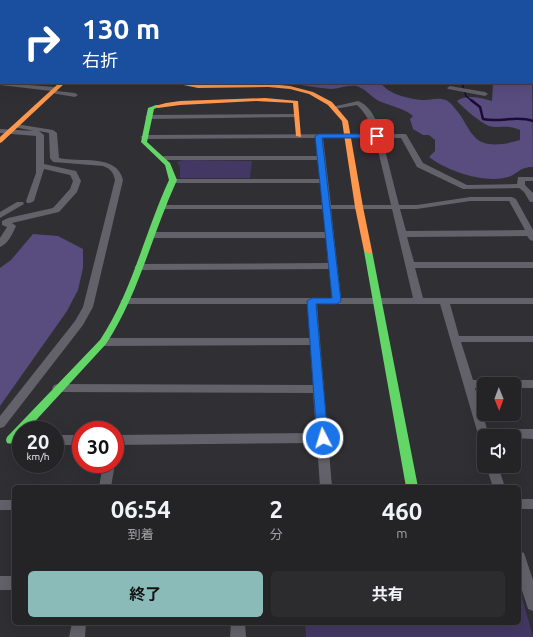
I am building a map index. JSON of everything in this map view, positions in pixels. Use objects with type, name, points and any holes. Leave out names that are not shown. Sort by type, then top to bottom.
[{"type":"street","points":[[27,84],[57,88],[75,94]]},
{"type":"street","points":[[182,84],[200,88],[256,85],[291,88],[310,93],[335,107],[342,113],[345,121],[346,136],[359,207],[379,301],[412,485]]},
{"type":"street","points":[[0,141],[57,88]]},
{"type":"street","points":[[450,88],[484,94]]},
{"type":"street","points":[[31,421],[58,388],[103,342],[111,331],[152,235],[160,207],[173,181],[171,169],[164,158],[146,146],[144,137],[151,108],[176,102],[216,102],[259,98],[273,98],[296,102],[296,116],[299,136]]},
{"type":"street","points":[[335,107],[358,103],[367,111],[374,122],[419,301]]},
{"type":"street","points":[[148,117],[296,116]]},
{"type":"street","points":[[14,128],[39,134],[41,166],[38,182],[30,200]]},
{"type":"street","points":[[0,131],[14,128],[51,131],[53,134],[54,158],[56,160],[104,164],[113,167],[118,172],[119,180],[88,307],[79,322],[0,424]]},
{"type":"street","points":[[319,136],[337,301]]},
{"type":"street","points":[[144,137],[403,136],[420,165],[466,187],[521,186],[527,190],[533,200]]},
{"type":"street","points":[[164,158],[321,158]]},
{"type":"street","points":[[0,244],[9,234],[12,226],[5,223],[11,220],[53,212],[61,207],[67,197],[74,190],[77,181],[73,174],[41,166]]},
{"type":"street","points":[[521,186],[521,179],[533,179]]},
{"type":"street","points":[[173,181],[324,181]]},
{"type":"street","points":[[160,207],[417,207],[484,198],[512,199],[532,236],[402,234]]},
{"type":"street","points":[[0,215],[20,204]]},
{"type":"street","points":[[152,235],[330,235]]},
{"type":"street","points":[[410,266],[533,265]]},
{"type":"street","points":[[139,267],[333,266]]},
{"type":"street","points":[[125,301],[533,301]]},
{"type":"street","points":[[312,301],[326,485]]},
{"type":"street","points":[[444,301],[481,429]]},
{"type":"street","points":[[455,340],[533,339]]},
{"type":"street","points":[[103,342],[315,341]]},
{"type":"street","points":[[468,384],[533,384]]},
{"type":"street","points":[[58,388],[318,389]]},
{"type":"street","points":[[521,434],[533,434]]},
{"type":"street","points":[[124,440],[323,438]]},
{"type":"street","points":[[105,485],[107,473]]},
{"type":"street","points":[[494,473],[497,485]]},
{"type":"street","points":[[521,504],[533,504]]},
{"type":"street","points":[[0,505],[12,505]]},
{"type":"street","points":[[521,561],[529,579],[533,604]]},
{"type":"street","points":[[0,583],[12,583]]},
{"type":"street","points":[[77,637],[79,625]]},
{"type":"street","points":[[238,625],[238,637]]},
{"type":"shaded area","points":[[296,84],[382,84],[394,93],[405,97],[422,100],[443,99],[455,108],[478,140],[490,144],[502,144],[520,140],[520,130],[511,127],[489,126],[472,115],[457,101],[469,97],[492,101],[493,84],[532,84],[533,167],[522,169],[511,176],[499,179],[488,179],[467,175],[446,167],[429,157],[435,151],[435,140],[429,135],[423,135],[413,129],[410,119],[413,116],[401,109],[379,101],[359,87],[349,86],[331,89]]},
{"type":"shaded area","points":[[183,160],[252,161],[250,178],[180,178],[180,167],[177,162]]},
{"type":"shaded area","points":[[33,234],[58,236],[83,249],[83,268],[78,290],[67,311],[0,406],[0,268],[11,260]]},
{"type":"shaded area","points":[[521,594],[533,637],[306,637],[305,625],[521,625]]},
{"type":"waterway","points":[[462,84],[466,96],[472,101]]},
{"type":"waterway","points":[[471,100],[480,107],[483,119],[527,119],[533,121]]},
{"type":"traffic: fast","points":[[11,440],[103,342],[111,330],[130,290],[161,206],[173,180],[168,164],[144,142],[151,108],[158,106]]},
{"type":"traffic: fast","points":[[368,251],[412,485]]},
{"type":"traffic: slow","points":[[0,141],[61,84]]},
{"type":"traffic: slow","points":[[184,84],[198,86],[290,87],[311,93],[330,104],[345,121],[368,251]]},
{"type":"traffic: slow","points":[[158,106],[166,104],[256,99],[296,102],[299,136]]},
{"type":"route","points":[[323,438],[312,301],[337,301],[319,136],[377,136]]}]
